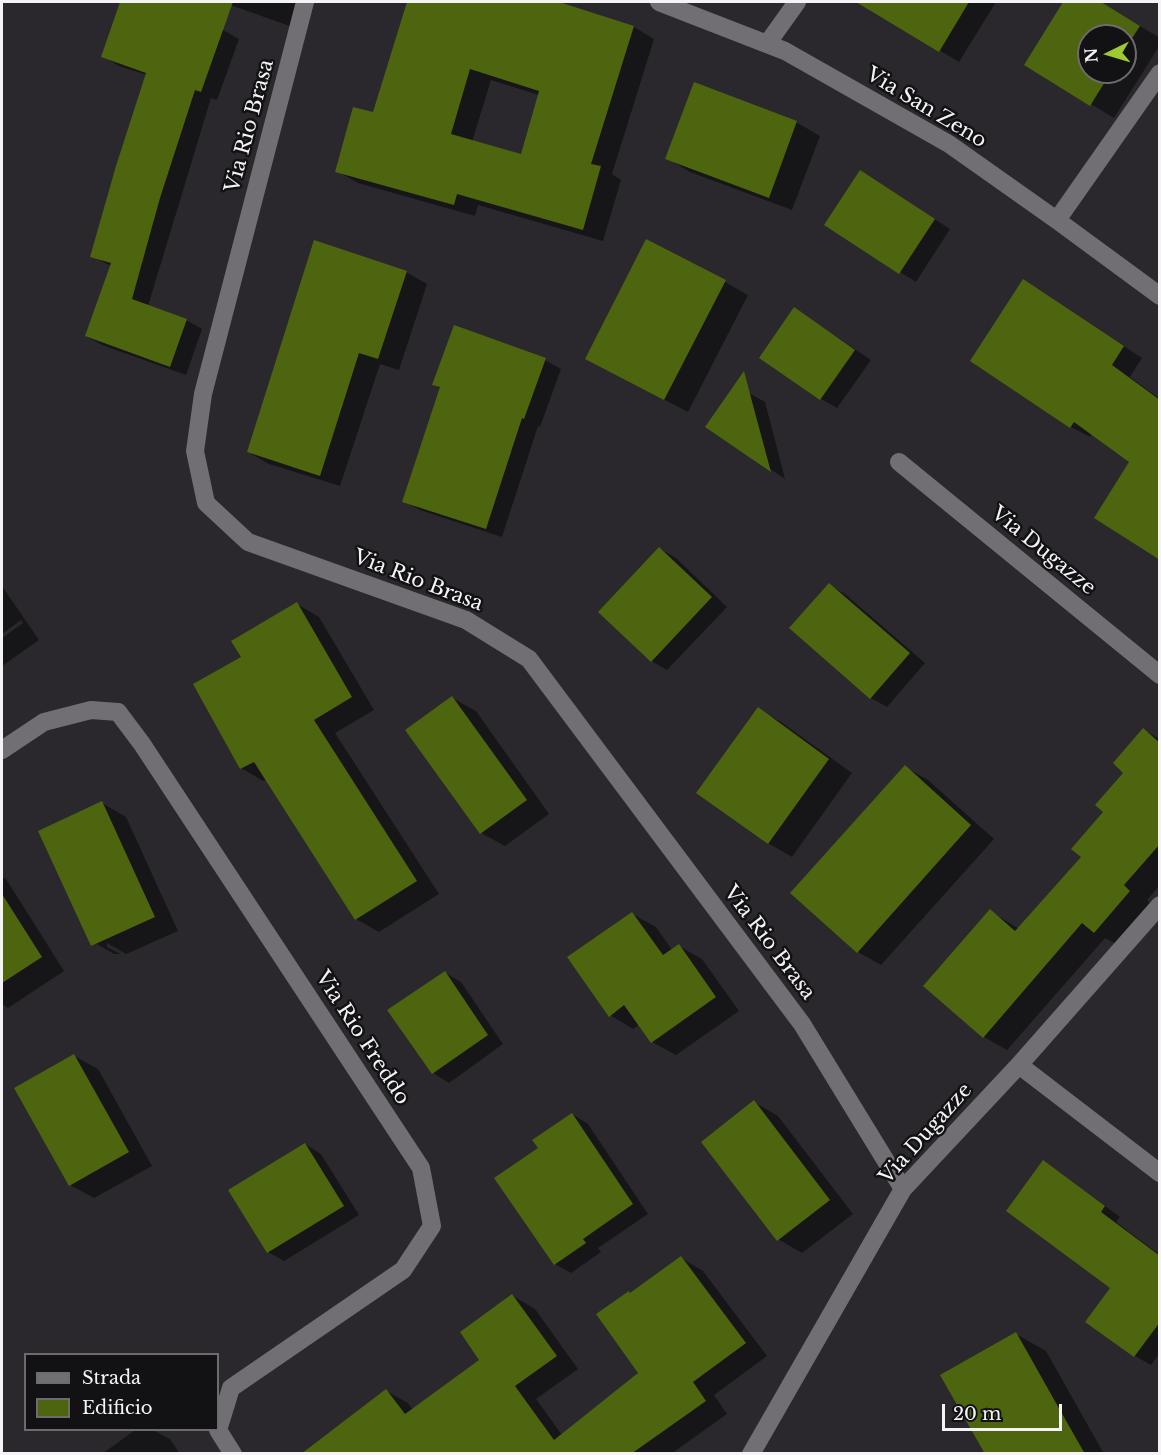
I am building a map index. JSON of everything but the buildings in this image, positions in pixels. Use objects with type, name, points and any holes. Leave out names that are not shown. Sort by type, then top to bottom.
[{"type":"street","name":"Via Rio Brasa","points":[[305,2],[203,394],[195,451],[206,503],[248,542],[466,620],[529,659],[802,1024],[903,1189]]},
{"type":"street","name":"Via San Zeno","points":[[659,2],[785,51],[949,144],[1160,296]]},
{"type":"street","points":[[766,44],[797,2]]},
{"type":"street","points":[[1057,220],[1160,73]]},
{"type":"street","name":"Via Dugazze","points":[[899,462],[1160,675]]},
{"type":"street","name":"Via Rio Freddo","points":[[2,750],[44,722],[91,710],[118,712],[142,744],[421,1168],[432,1226],[403,1270],[231,1388],[219,1427]]},
{"type":"street","name":"Via Dugazze","points":[[751,1454],[903,1189],[1019,1065],[1160,905]]},
{"type":"street","points":[[1019,1065],[1160,1173]]},
{"type":"street","name":"Via Rio Freddo","points":[[219,1431],[233,1454]]}]
